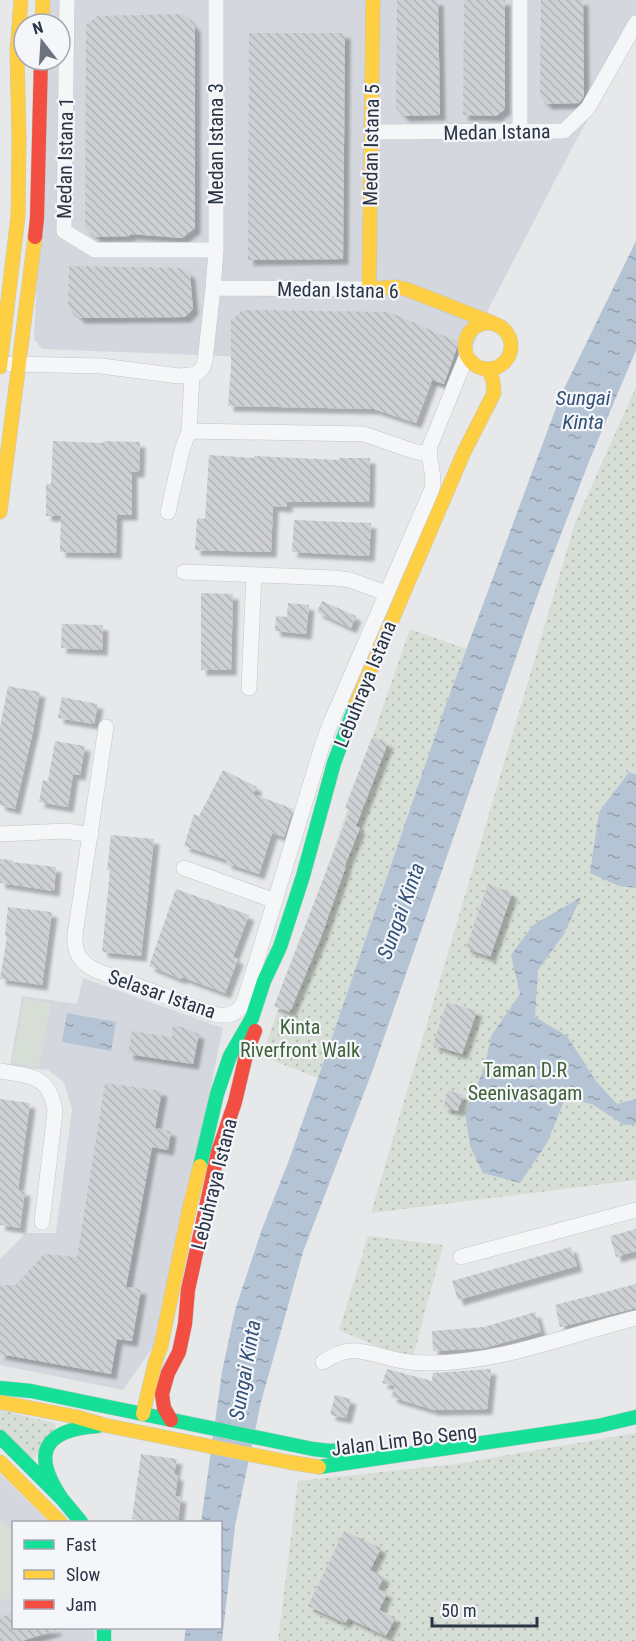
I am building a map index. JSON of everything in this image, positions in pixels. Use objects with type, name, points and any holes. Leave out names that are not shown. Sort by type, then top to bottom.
[{"type":"main road","name":"Medan Istana 5","points":[[369,289],[373,0]]},
{"type":"main road","points":[[0,365],[18,216],[17,72]]},
{"type":"main road","points":[[33,72],[38,198]]},
{"type":"main road","points":[[0,512],[38,198],[41,72]]},
{"type":"main road","name":"Medan Istana 6","points":[[369,289],[394,287],[406,289],[493,323]]},
{"type":"main road","points":[[369,289],[405,299],[448,317],[457,323],[466,338]]},
{"type":"main road","points":[[493,323],[506,330],[510,336],[511,351],[503,364],[489,369],[476,365],[466,355],[466,338],[474,327],[493,323]]},
{"type":"main road","name":"Lebuhraya Istana","points":[[143,1414],[161,1346],[212,1110],[230,1056],[252,1018],[264,981],[280,947],[303,876],[334,763],[352,713],[464,452],[502,391],[508,358]]},
{"type":"main road","name":"Lebuhraya Istana","points":[[476,431],[494,393],[493,378],[489,369]]},
{"type":"main road","name":"Lebuhraya Istana","points":[[174,1421],[164,1408],[162,1394],[168,1373],[179,1352],[188,1290],[218,1152],[235,1102],[247,1051],[274,980],[280,947]]},
{"type":"main road","points":[[212,1110],[218,1107],[225,1098],[247,1051]]},
{"type":"main road","points":[[155,1363],[164,1356],[173,1337],[188,1290]]},
{"type":"main road","points":[[0,1382],[31,1391]]},
{"type":"main road","points":[[0,1388],[31,1391]]},
{"type":"main road","name":"Jalan Lim Bo Seng","points":[[31,1391],[313,1449],[345,1450],[596,1415],[636,1404]]},
{"type":"main road","points":[[0,1401],[171,1438]]},
{"type":"main road","points":[[143,1414],[152,1425],[171,1438]]},
{"type":"main road","name":"Jalan Lim Bo Seng","points":[[171,1438],[310,1466],[332,1465],[598,1426],[636,1417]]},
{"type":"main road","points":[[62,1499],[50,1481],[46,1470],[47,1449],[61,1434],[70,1430],[83,1426],[104,1425]]},
{"type":"main road","points":[[0,1437],[62,1499],[80,1521]]},
{"type":"main road","points":[[0,1462],[59,1521]]},
{"type":"street","name":"Medan Istana 1","points":[[67,0],[64,231],[95,250],[216,250]]},
{"type":"street","name":"Medan Istana 3","points":[[192,375],[199,372],[205,361],[216,250],[216,0]]},
{"type":"street","points":[[520,0],[520,132]]},
{"type":"street","name":"Medan Istana","points":[[372,132],[564,131],[588,108],[636,23]]},
{"type":"street","name":"Medan Istana 6","points":[[213,288],[369,289]]},
{"type":"street","points":[[184,868],[275,901],[323,743],[432,489],[434,481],[429,454],[430,446],[466,355]]},
{"type":"street","points":[[0,365],[101,366],[179,376],[192,375],[189,431],[182,450],[168,512]]},
{"type":"street","points":[[189,431],[364,434],[413,451],[429,454]]},
{"type":"street","points":[[184,572],[343,579],[386,593]]},
{"type":"street","points":[[249,688],[254,575]]},
{"type":"street","points":[[0,834],[66,831],[91,835],[106,727]]},
{"type":"street","name":"Selasar Istana","points":[[91,835],[74,943],[80,959],[95,970],[213,1014],[228,1016],[241,1008],[275,901]]},
{"type":"street","points":[[0,1071],[38,1079],[48,1087],[53,1098],[55,1112],[42,1222]]},
{"type":"street","points":[[461,1257],[636,1210]]},
{"type":"street","points":[[323,1362],[342,1352],[353,1350],[412,1363],[466,1361],[502,1354],[636,1318]]},
{"type":"shaded area","points":[[49,0],[636,0],[636,33],[573,146],[489,308],[453,393],[376,362],[42,349],[34,339],[46,72],[72,72],[72,12],[48,12]]},
{"type":"shaded area","points":[[83,978],[223,1028],[158,1340],[123,1390],[0,1365],[0,1259],[26,1233],[56,1233],[72,1109],[64,1082],[48,1070],[10,1066],[22,996],[77,1004]]},
{"type":"shaded area","points":[[0,1474],[48,1521],[12,1521],[12,1629],[94,1629],[95,1641],[0,1641]]},
{"type":"green space","name":"Taman D.R Seenivasagam","points":[[636,387],[636,1180],[371,1213],[575,523]]},
{"type":"green space","name":"Kinta Riverfront Walk","points":[[410,629],[466,649],[318,1078],[262,1056]]},
{"type":"green space","points":[[24,998],[51,1003],[39,1067],[12,1063]]},
{"type":"green space","points":[[368,1236],[443,1245],[412,1361],[339,1330]]},
{"type":"green space","points":[[0,1410],[55,1423],[56,1427],[33,1460],[0,1430]]},
{"type":"green space","points":[[636,1433],[636,1641],[278,1641],[298,1481],[456,1464]]},
{"type":"green space","points":[[0,1519],[12,1530],[12,1597],[0,1601]]},
{"type":"water","name":"Sungai Kinta","points":[[636,241],[636,350],[590,459],[538,594],[372,1072],[303,1252],[261,1402],[235,1526],[222,1641],[184,1641],[186,1629],[222,1629],[222,1521],[201,1521],[222,1372],[235,1310],[262,1229],[318,1078],[446,704],[560,397]]},
{"type":"water","points":[[629,772],[636,775],[636,888],[619,886],[590,873],[599,812]]},
{"type":"water","points":[[581,897],[564,934],[538,970],[535,1017],[567,1036],[596,1081],[617,1104],[636,1099],[636,1124],[624,1125],[592,1104],[565,1099],[547,1143],[520,1183],[483,1173],[470,1146],[465,1113],[485,1066],[491,1036],[520,994],[511,955],[533,925]]},
{"type":"water","points":[[67,1013],[116,1022],[111,1051],[62,1042]]},
{"type":"building","points":[[397,0],[438,0],[440,115],[404,116],[396,108]]},
{"type":"building","points":[[464,0],[505,0],[505,109],[496,116],[463,115]]},
{"type":"building","points":[[541,0],[583,0],[584,96],[579,103],[547,104],[540,97]]},
{"type":"building","points":[[184,14],[195,27],[195,228],[182,238],[130,234],[130,236],[96,237],[85,228],[86,25],[97,16]]},
{"type":"building","points":[[249,33],[345,33],[343,259],[248,260]]},
{"type":"building","points":[[69,266],[182,268],[190,274],[193,309],[185,317],[80,318],[68,307]]},
{"type":"building","points":[[243,310],[389,312],[459,342],[444,384],[432,380],[416,423],[374,409],[228,406],[231,320]]},
{"type":"building","points":[[53,441],[140,442],[139,472],[132,472],[132,515],[117,515],[116,553],[60,552],[61,516],[46,516],[46,484],[51,484]]},
{"type":"building","points":[[209,455],[339,460],[339,458],[370,458],[369,502],[287,502],[287,507],[273,506],[271,552],[195,550],[197,518],[205,519]]},
{"type":"building","points":[[294,520],[371,523],[369,556],[292,552]]},
{"type":"building","points":[[201,593],[233,594],[231,670],[201,670]]},
{"type":"building","points":[[322,601],[356,616],[351,628],[317,612]]},
{"type":"building","points":[[288,603],[309,605],[306,634],[275,631],[276,616],[287,617]]},
{"type":"building","points":[[62,624],[103,625],[102,650],[61,648]]},
{"type":"building","points":[[8,686],[40,692],[15,809],[0,805],[0,727]]},
{"type":"building","points":[[62,697],[98,704],[94,724],[58,718]]},
{"type":"building","points":[[372,737],[388,743],[356,826],[360,828],[321,937],[290,1012],[274,1006],[350,810],[345,808]]},
{"type":"building","points":[[55,741],[85,746],[80,775],[73,774],[68,807],[39,802],[43,780],[48,781]]},
{"type":"building","points":[[223,770],[257,787],[253,794],[293,809],[284,837],[272,833],[259,874],[226,863],[227,860],[184,846],[194,814],[199,816]]},
{"type":"building","points":[[111,835],[154,839],[141,956],[102,952]]},
{"type":"building","points":[[0,859],[56,867],[54,891],[0,883]]},
{"type":"building","points":[[488,884],[512,893],[490,957],[466,948]]},
{"type":"building","points":[[176,889],[249,915],[233,957],[238,959],[225,993],[149,966]]},
{"type":"building","points":[[8,907],[52,912],[42,985],[0,979],[7,937],[5,936]]},
{"type":"building","points":[[447,1002],[477,1011],[462,1054],[433,1045]]},
{"type":"building","points":[[173,1024],[199,1034],[193,1064],[128,1054],[132,1031],[172,1037]]},
{"type":"building","points":[[105,1083],[162,1091],[155,1128],[171,1131],[168,1150],[152,1147],[126,1287],[141,1289],[132,1341],[117,1339],[111,1374],[0,1354],[0,1285],[16,1285],[44,1254],[77,1257]]},
{"type":"building","points":[[448,1090],[463,1095],[458,1111],[443,1107]]},
{"type":"building","points":[[0,1099],[30,1103],[18,1190],[25,1191],[20,1228],[0,1225]]},
{"type":"building","points":[[636,1229],[636,1251],[616,1257],[610,1236]]},
{"type":"building","points":[[571,1247],[577,1266],[458,1300],[452,1281]]},
{"type":"building","points":[[636,1284],[636,1308],[560,1327],[555,1305]]},
{"type":"building","points":[[535,1312],[541,1332],[484,1348],[433,1351],[432,1331],[484,1327]]},
{"type":"building","points":[[387,1369],[432,1381],[433,1373],[491,1369],[487,1409],[434,1410],[391,1397],[395,1386],[382,1383]]},
{"type":"building","points":[[335,1395],[351,1399],[346,1418],[330,1415]]},
{"type":"building","points":[[141,1454],[177,1459],[174,1474],[178,1476],[175,1496],[181,1497],[178,1521],[132,1519]]},
{"type":"building","points":[[344,1531],[381,1548],[370,1570],[384,1577],[378,1589],[387,1593],[379,1610],[395,1618],[386,1636],[348,1618],[345,1623],[308,1606]]},
{"type":"building","points":[[12,1614],[12,1629],[57,1630],[22,1641],[0,1641],[0,1617]]},
{"type":"traffic: fast","points":[[200,1166],[217,1094],[230,1056],[252,1018],[264,981],[280,947],[303,876],[334,763],[356,704]]},
{"type":"traffic: fast","points":[[0,1388],[31,1391],[313,1449],[330,1451],[360,1448]]},
{"type":"traffic: fast","points":[[319,1467],[598,1426],[636,1417]]},
{"type":"traffic: fast","points":[[62,1499],[47,1469],[45,1457],[48,1447],[54,1439],[65,1433],[79,1428],[98,1426]]},
{"type":"traffic: fast","points":[[0,1437],[62,1499],[80,1521]]},
{"type":"traffic: fast","points":[[104,1629],[104,1641]]},
{"type":"traffic: slow","points":[[0,367],[18,216],[17,51],[21,0]]},
{"type":"traffic: slow","points":[[42,12],[43,0]]},
{"type":"traffic: slow","points":[[369,289],[373,0]]},
{"type":"traffic: slow","points":[[0,512],[35,237]]},
{"type":"traffic: slow","points":[[369,289],[394,287],[406,289],[493,323]]},
{"type":"traffic: slow","points":[[488,323],[497,324],[504,330],[510,337],[511,346],[510,355],[504,362],[497,368],[488,369],[479,368],[472,362],[466,355],[465,346],[466,337],[472,330],[479,324],[488,323]]},
{"type":"traffic: slow","points":[[356,704],[464,452],[494,393],[489,369]]},
{"type":"traffic: slow","points":[[143,1414],[161,1346],[200,1166]]},
{"type":"traffic: slow","points":[[0,1402],[319,1467]]},
{"type":"traffic: slow","points":[[0,1462],[59,1521]]},
{"type":"traffic: jam","points":[[35,237],[41,72]]},
{"type":"traffic: jam","points":[[171,1420],[164,1408],[162,1394],[168,1373],[179,1352],[185,1324],[188,1290],[218,1152],[235,1102],[247,1051],[255,1031]]}]
